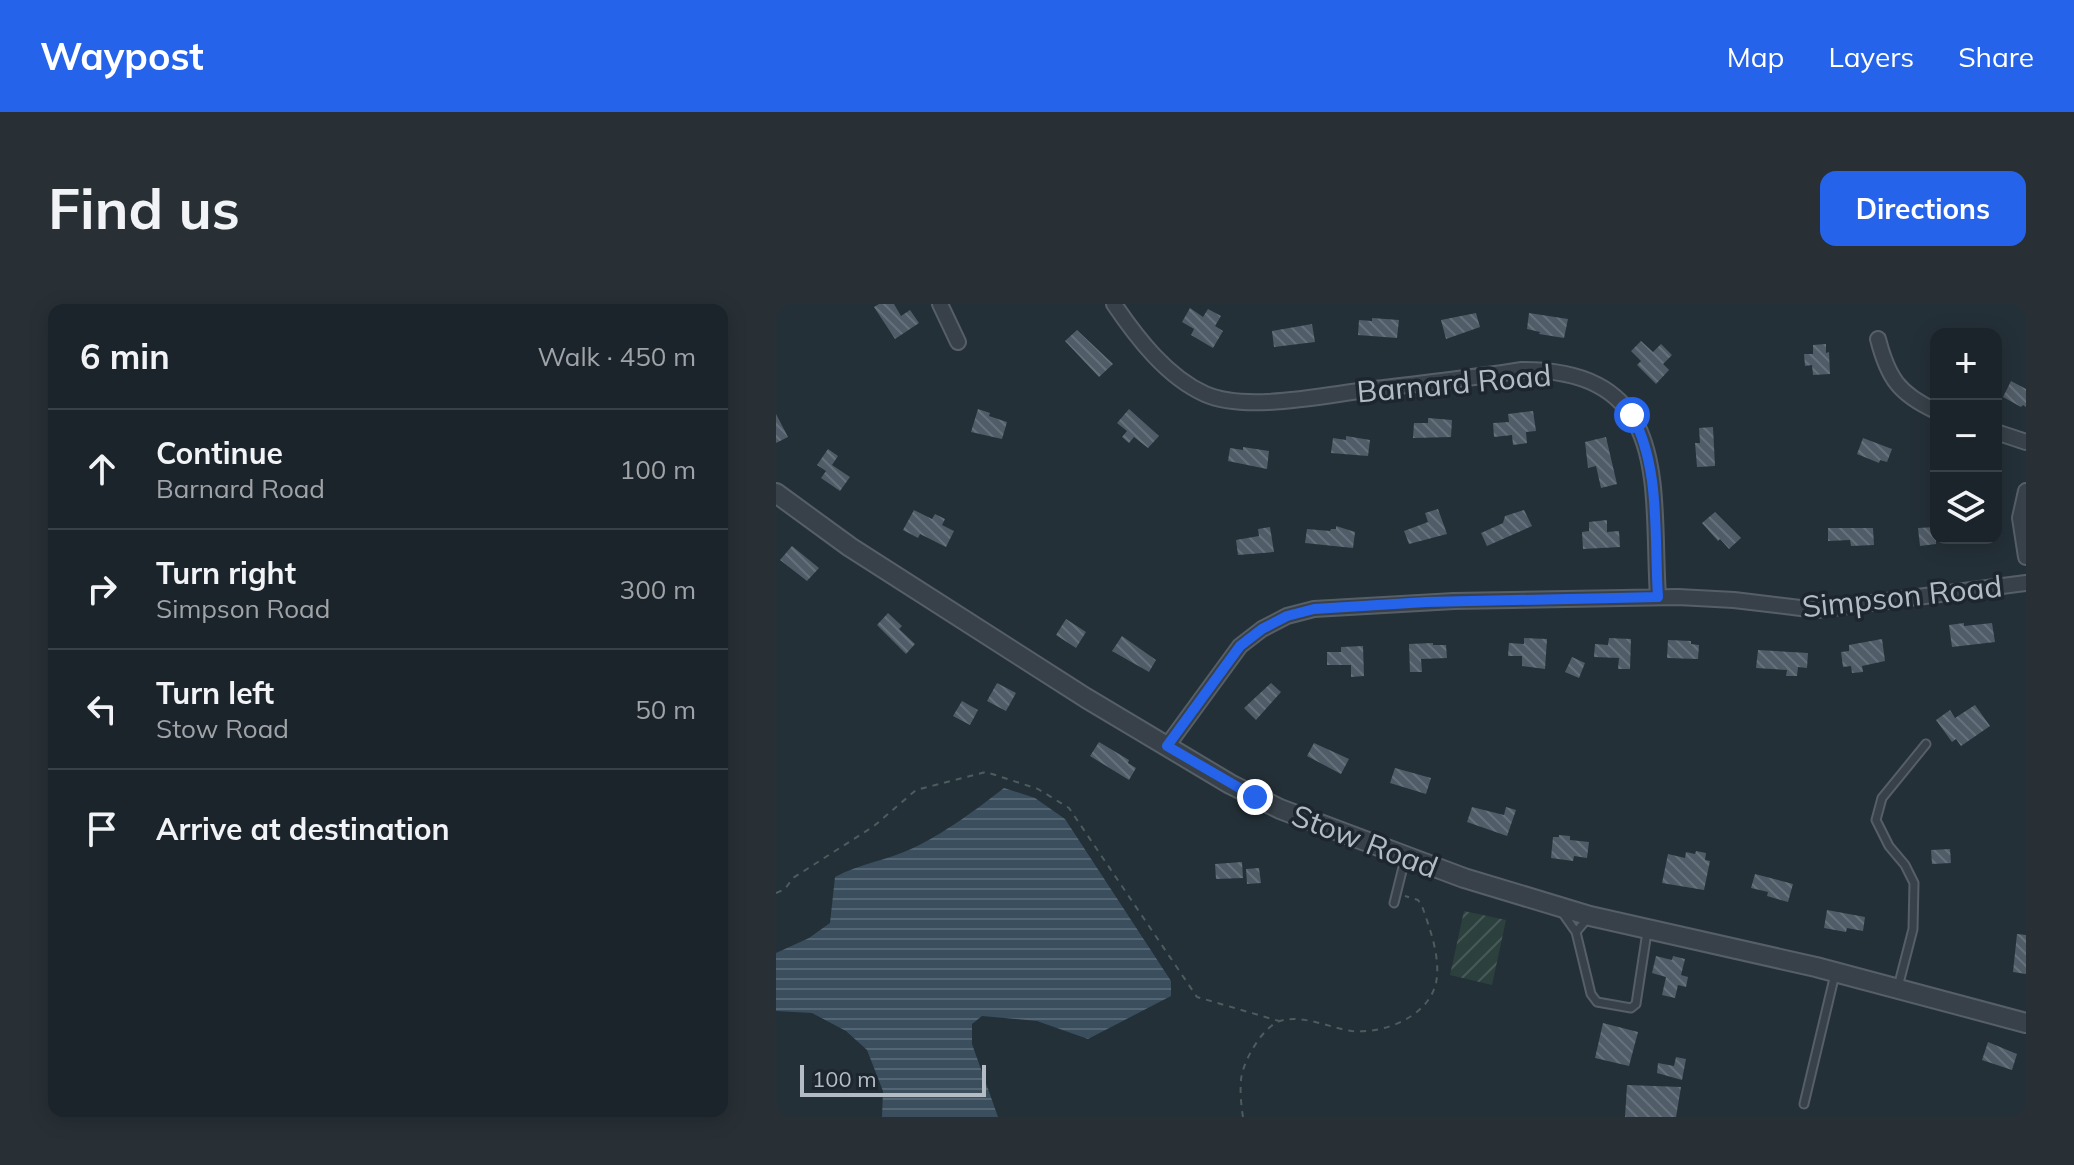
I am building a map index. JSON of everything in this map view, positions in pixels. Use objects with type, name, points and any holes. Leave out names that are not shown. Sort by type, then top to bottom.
[{"type":"street","points":[[940,304],[958,342]]},
{"type":"street","name":"Barnard Road","points":[[1114,304],[1151,351],[1176,376],[1205,394],[1237,403],[1299,399],[1522,370],[1554,370],[1603,386],[1632,415],[1651,462],[1658,597]]},
{"type":"street","points":[[1878,339],[1884,360],[1903,393],[1930,408]]},
{"type":"street","points":[[2002,434],[2026,442]]},
{"type":"street","points":[[2026,491],[2020,518],[2026,557]]},
{"type":"street","name":"Stow Road","points":[[776,493],[850,547],[1167,746],[1255,797],[1332,830],[1590,916],[1835,972],[2026,1023]]},
{"type":"street","name":"Simpson Road","points":[[1167,746],[1240,646],[1262,629],[1287,616],[1314,609],[1426,602],[1658,597],[1734,600],[1817,610],[2026,583]]},
{"type":"lane","points":[[1898,989],[1913,929],[1914,883],[1876,820],[1882,798],[1926,744]]},
{"type":"lane","points":[[1394,903],[1406,857]]},
{"type":"lane","points":[[1559,906],[1576,932],[1594,1001],[1631,1008],[1636,1004],[1647,930]]},
{"type":"lane","points":[[1576,932],[1590,916]]},
{"type":"lane","points":[[1804,1104],[1835,972]]},
{"type":"path","points":[[776,893],[785,889],[793,878],[874,826],[916,790],[986,772],[1038,789],[1069,808],[1197,997],[1279,1021],[1310,1021],[1365,1031],[1408,1019],[1423,1005],[1436,984],[1436,956],[1429,926],[1418,900],[1396,894]]},
{"type":"path","points":[[1241,1116],[1244,1067],[1266,1031],[1279,1021]]},
{"type":"green space","points":[[1464,911],[1506,920],[1492,985],[1450,975]]},
{"type":"water","points":[[1004,788],[1035,798],[1065,819],[1171,981],[1171,996],[1088,1039],[1037,1021],[982,1016],[972,1024],[972,1044],[998,1117],[882,1117],[883,1091],[867,1050],[846,1031],[812,1013],[776,1011],[776,953],[809,938],[830,923],[835,877],[923,843]]},
{"type":"building","points":[[894,304],[901,316],[910,310],[919,323],[895,339],[874,307]]},
{"type":"building","points":[[1190,308],[1203,317],[1208,309],[1221,316],[1215,326],[1223,331],[1213,348],[1191,335],[1194,329],[1182,322]]},
{"type":"building","points":[[1476,313],[1480,327],[1446,339],[1441,320]]},
{"type":"building","points":[[1529,313],[1568,319],[1564,338],[1527,329]]},
{"type":"building","points":[[1372,318],[1399,320],[1397,338],[1358,335],[1359,320],[1372,321]]},
{"type":"building","points":[[1312,324],[1315,342],[1274,347],[1272,331]]},
{"type":"building","points":[[1077,330],[1113,364],[1099,377],[1065,341]]},
{"type":"building","points":[[1641,341],[1653,352],[1661,344],[1672,355],[1663,364],[1669,370],[1656,384],[1637,365],[1641,361],[1631,351]]},
{"type":"building","points":[[1826,344],[1830,374],[1813,375],[1812,365],[1805,366],[1804,354],[1813,354],[1813,345]]},
{"type":"building","points":[[2011,381],[2026,389],[2026,407],[2003,397]]},
{"type":"building","points":[[978,409],[1007,422],[1002,439],[971,432]]},
{"type":"building","points":[[1129,409],[1159,436],[1148,448],[1134,437],[1129,443],[1122,437],[1127,431],[1117,423]]},
{"type":"building","points":[[1533,411],[1536,431],[1526,432],[1527,443],[1513,445],[1512,435],[1494,437],[1493,423],[1509,422],[1508,414]]},
{"type":"building","points":[[776,414],[788,437],[776,443]]},
{"type":"building","points":[[1428,418],[1452,420],[1451,437],[1413,438],[1414,423],[1428,423]]},
{"type":"building","points":[[1713,427],[1715,466],[1697,467],[1695,443],[1700,443],[1699,428]]},
{"type":"building","points":[[1346,436],[1370,440],[1368,456],[1331,453],[1333,438],[1346,440]]},
{"type":"building","points":[[1606,437],[1617,484],[1601,488],[1596,466],[1588,468],[1585,442]]},
{"type":"building","points":[[1863,438],[1892,449],[1887,462],[1880,460],[1879,463],[1857,454]]},
{"type":"building","points":[[1243,447],[1269,451],[1267,469],[1228,461],[1230,448],[1243,450]]},
{"type":"building","points":[[828,449],[838,456],[832,465],[850,477],[840,491],[821,478],[826,471],[817,465]]},
{"type":"building","points":[[1438,509],[1447,534],[1409,544],[1404,531],[1428,522],[1425,513]]},
{"type":"building","points":[[914,510],[932,519],[935,514],[945,519],[942,525],[954,531],[946,547],[920,534],[918,538],[903,530]]},
{"type":"building","points":[[1524,510],[1532,526],[1487,546],[1481,533],[1503,523],[1505,516]]},
{"type":"building","points":[[1715,512],[1741,538],[1729,549],[1702,523]]},
{"type":"building","points":[[1607,520],[1607,532],[1619,531],[1620,547],[1583,549],[1582,532],[1589,531],[1589,522]]},
{"type":"building","points":[[1336,526],[1355,532],[1353,548],[1305,543],[1307,529],[1330,531]]},
{"type":"building","points":[[1270,527],[1274,552],[1238,555],[1236,540],[1259,536],[1258,529]]},
{"type":"building","points":[[1930,527],[1930,544],[1936,544],[1920,546],[1918,528]]},
{"type":"building","points":[[1828,528],[1873,528],[1874,545],[1851,546],[1850,540],[1828,541]]},
{"type":"building","points":[[792,546],[819,568],[807,581],[780,560]]},
{"type":"building","points":[[888,613],[915,644],[906,654],[877,625]]},
{"type":"building","points":[[1066,619],[1086,632],[1076,648],[1056,635]]},
{"type":"building","points":[[1964,623],[1964,626],[1992,623],[1995,642],[1952,647],[1949,625]]},
{"type":"building","points":[[1122,636],[1156,660],[1149,672],[1112,651]]},
{"type":"building","points":[[1524,638],[1547,639],[1545,669],[1522,666],[1522,656],[1508,656],[1509,643],[1524,644]]},
{"type":"building","points":[[1609,638],[1631,639],[1630,669],[1618,669],[1619,658],[1594,657],[1595,644],[1608,645]]},
{"type":"building","points":[[1882,639],[1885,661],[1862,666],[1863,672],[1852,673],[1851,666],[1843,667],[1841,652],[1849,651],[1849,645]]},
{"type":"building","points":[[1668,640],[1691,641],[1691,644],[1699,645],[1698,659],[1667,658]]},
{"type":"building","points":[[1409,644],[1446,645],[1447,658],[1421,659],[1422,672],[1410,672]]},
{"type":"building","points":[[1363,646],[1364,676],[1351,677],[1351,665],[1327,665],[1327,652],[1341,652],[1341,647]]},
{"type":"building","points":[[1758,650],[1808,653],[1807,668],[1798,667],[1797,676],[1786,676],[1787,670],[1756,668]]},
{"type":"building","points":[[1572,657],[1585,663],[1579,678],[1565,672]]},
{"type":"building","points":[[997,683],[1016,693],[1006,711],[987,701]]},
{"type":"building","points":[[1271,683],[1281,692],[1256,720],[1244,708]]},
{"type":"building","points":[[962,701],[978,710],[970,725],[953,716]]},
{"type":"building","points":[[1975,705],[1990,726],[1961,746],[1956,739],[1952,742],[1936,720],[1950,710],[1955,718]]},
{"type":"building","points":[[1099,742],[1129,760],[1128,763],[1136,768],[1129,780],[1090,756]]},
{"type":"building","points":[[1314,743],[1349,759],[1341,774],[1307,756]]},
{"type":"building","points":[[1395,768],[1431,778],[1426,794],[1390,783]]},
{"type":"building","points":[[1472,807],[1504,815],[1506,807],[1516,810],[1507,836],[1467,822]]},
{"type":"building","points":[[1559,835],[1589,842],[1587,858],[1574,856],[1573,861],[1551,858],[1553,837]]},
{"type":"building","points":[[1950,849],[1951,863],[1932,864],[1931,850]]},
{"type":"building","points":[[1696,851],[1706,853],[1705,860],[1710,861],[1704,890],[1662,883],[1668,854],[1685,858],[1686,852],[1695,854]]},
{"type":"building","points":[[1242,862],[1243,878],[1216,879],[1215,864]]},
{"type":"building","points":[[1259,868],[1261,883],[1247,884],[1246,869]]},
{"type":"building","points":[[1755,874],[1793,884],[1788,902],[1751,888]]},
{"type":"building","points":[[1827,910],[1865,917],[1863,931],[1824,928]]},
{"type":"building","points":[[2017,934],[2026,935],[2026,974],[2013,972]]},
{"type":"building","points":[[1656,956],[1685,959],[1681,975],[1688,977],[1686,987],[1678,985],[1675,998],[1662,995],[1666,977],[1652,973]]},
{"type":"building","points":[[1603,1023],[1638,1032],[1629,1066],[1595,1058]]},
{"type":"building","points":[[1988,1042],[2017,1054],[2012,1070],[1982,1060]]},
{"type":"building","points":[[1676,1057],[1686,1059],[1682,1080],[1657,1073],[1658,1063],[1674,1066]]},
{"type":"building","points":[[1627,1085],[1681,1087],[1676,1117],[1625,1117]]},
{"type":"route","points":[[1255,797],[1167,746],[1240,646],[1262,629],[1287,616],[1314,609],[1426,602],[1658,597],[1651,462],[1632,415]]}]
